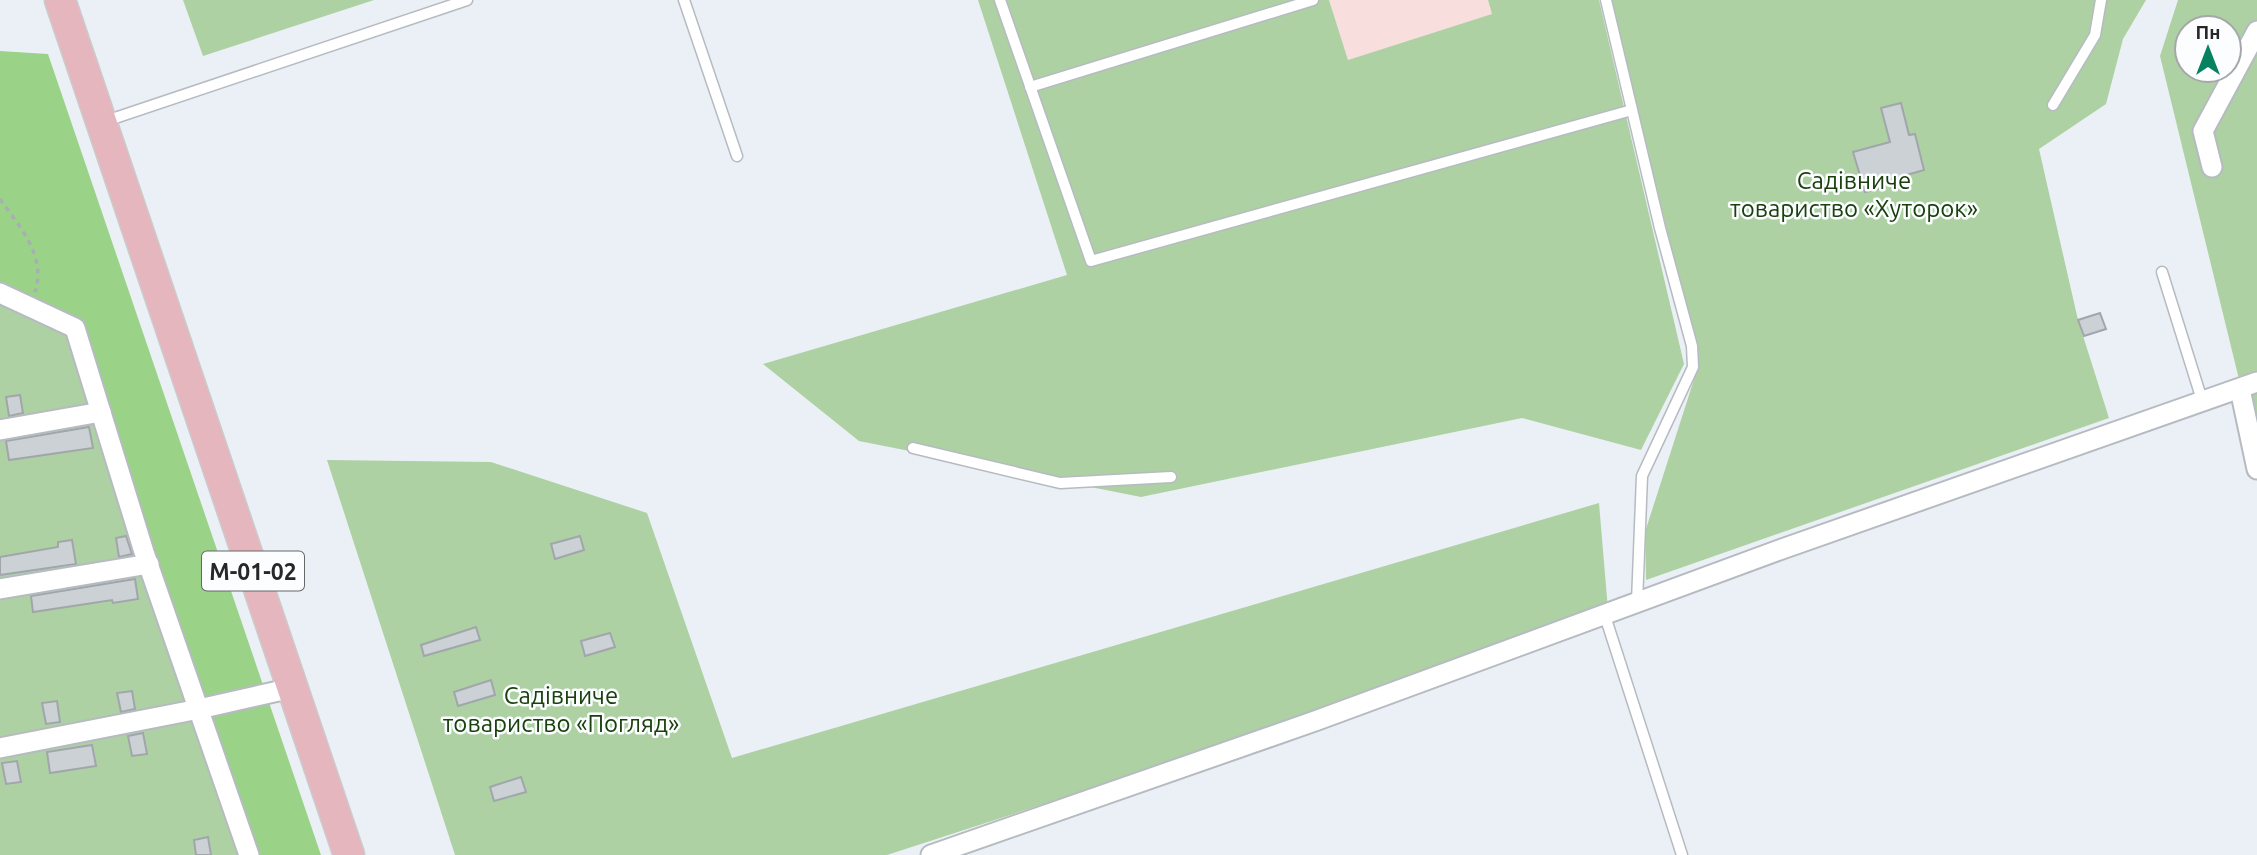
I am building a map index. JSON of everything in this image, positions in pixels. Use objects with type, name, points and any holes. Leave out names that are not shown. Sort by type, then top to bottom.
[{"type":"main road","name":"М-01-02","points":[[60,0],[349,855]]},
{"type":"street","points":[[2212,167],[2203,131],[2257,30]]},
{"type":"street","points":[[0,293],[75,328],[149,564],[249,855]]},
{"type":"street","points":[[931,855],[1315,721],[1637,602],[2202,400],[2248,386],[2257,469]]},
{"type":"street","points":[[0,430],[101,412]]},
{"type":"street","points":[[0,589],[149,564]]},
{"type":"street","points":[[0,748],[292,688]]},
{"type":"lane","points":[[102,122],[467,0]]},
{"type":"lane","points":[[684,0],[737,156]]},
{"type":"lane","points":[[1000,0],[1091,261],[1632,110]]},
{"type":"lane","points":[[1030,87],[1313,0]]},
{"type":"lane","points":[[1606,0],[1692,346],[1693,368],[1642,476],[1637,602]]},
{"type":"lane","points":[[2053,105],[2095,35],[2101,0]]},
{"type":"lane","points":[[2162,272],[2202,400]]},
{"type":"lane","points":[[913,448],[1060,483],[1171,477]]},
{"type":"lane","points":[[1605,616],[1682,855]]},
{"type":"path","points":[[0,200],[33,245],[39,281],[30,307]]},
{"type":"shaded area","points":[[1329,0],[1488,0],[1493,14],[1348,60]]},
{"type":"green space","points":[[183,0],[374,0],[203,56]]},
{"type":"green space","points":[[978,0],[1329,0],[1348,60],[1492,14],[1488,0],[1599,0],[1684,364],[1641,450],[1522,418],[1141,497],[859,441],[763,364],[1067,275]]},
{"type":"green space","name":"Садівниче товариство «Хуторок»","points":[[1610,0],[2146,0],[2123,39],[2106,104],[2039,149],[2078,320],[2109,418],[1646,580],[1645,532],[1698,367],[1690,323]]},
{"type":"green space","points":[[2178,0],[2257,0],[2257,453],[2160,56],[2173,16],[2173,84],[2243,84],[2243,14],[2174,14]]},
{"type":"green space","points":[[0,51],[48,54],[321,855],[238,855],[75,328],[0,286]]},
{"type":"green space","points":[[0,286],[75,328],[238,855],[0,855]]},
{"type":"green space","name":"Садівниче товариство «Погляд»","points":[[327,460],[491,462],[647,513],[732,758],[1599,503],[1608,610],[1358,702],[887,855],[455,855]]},
{"type":"building","points":[[1901,103],[1909,135],[1915,134],[1924,170],[1882,182],[1883,188],[1865,192],[1853,152],[1890,142],[1881,108]]},
{"type":"building","points":[[2100,313],[2106,329],[2084,336],[2078,320]]},
{"type":"building","points":[[20,395],[23,413],[9,416],[6,397]]},
{"type":"building","points":[[89,427],[93,448],[9,460],[6,441]]},
{"type":"building","points":[[126,536],[132,554],[119,557],[116,538]]},
{"type":"building","points":[[580,536],[584,550],[555,559],[551,544]]},
{"type":"building","points":[[72,540],[76,564],[0,575],[0,557],[58,547],[58,542]]},
{"type":"building","points":[[135,579],[138,599],[113,603],[112,600],[33,612],[31,596]]},
{"type":"building","points":[[476,627],[480,640],[424,656],[421,645]]},
{"type":"building","points":[[610,633],[615,647],[585,656],[581,641]]},
{"type":"building","points":[[491,680],[495,695],[458,706],[454,692]]},
{"type":"building","points":[[132,691],[135,709],[121,712],[117,693]]},
{"type":"building","points":[[57,701],[60,722],[46,724],[42,703]]},
{"type":"building","points":[[143,733],[147,754],[132,756],[128,736]]},
{"type":"building","points":[[92,745],[96,766],[50,773],[47,752]]},
{"type":"building","points":[[17,761],[21,782],[6,784],[2,763]]},
{"type":"building","points":[[521,777],[526,792],[494,801],[490,787]]},
{"type":"building","points":[[208,837],[211,855],[196,855],[194,840]]}]
